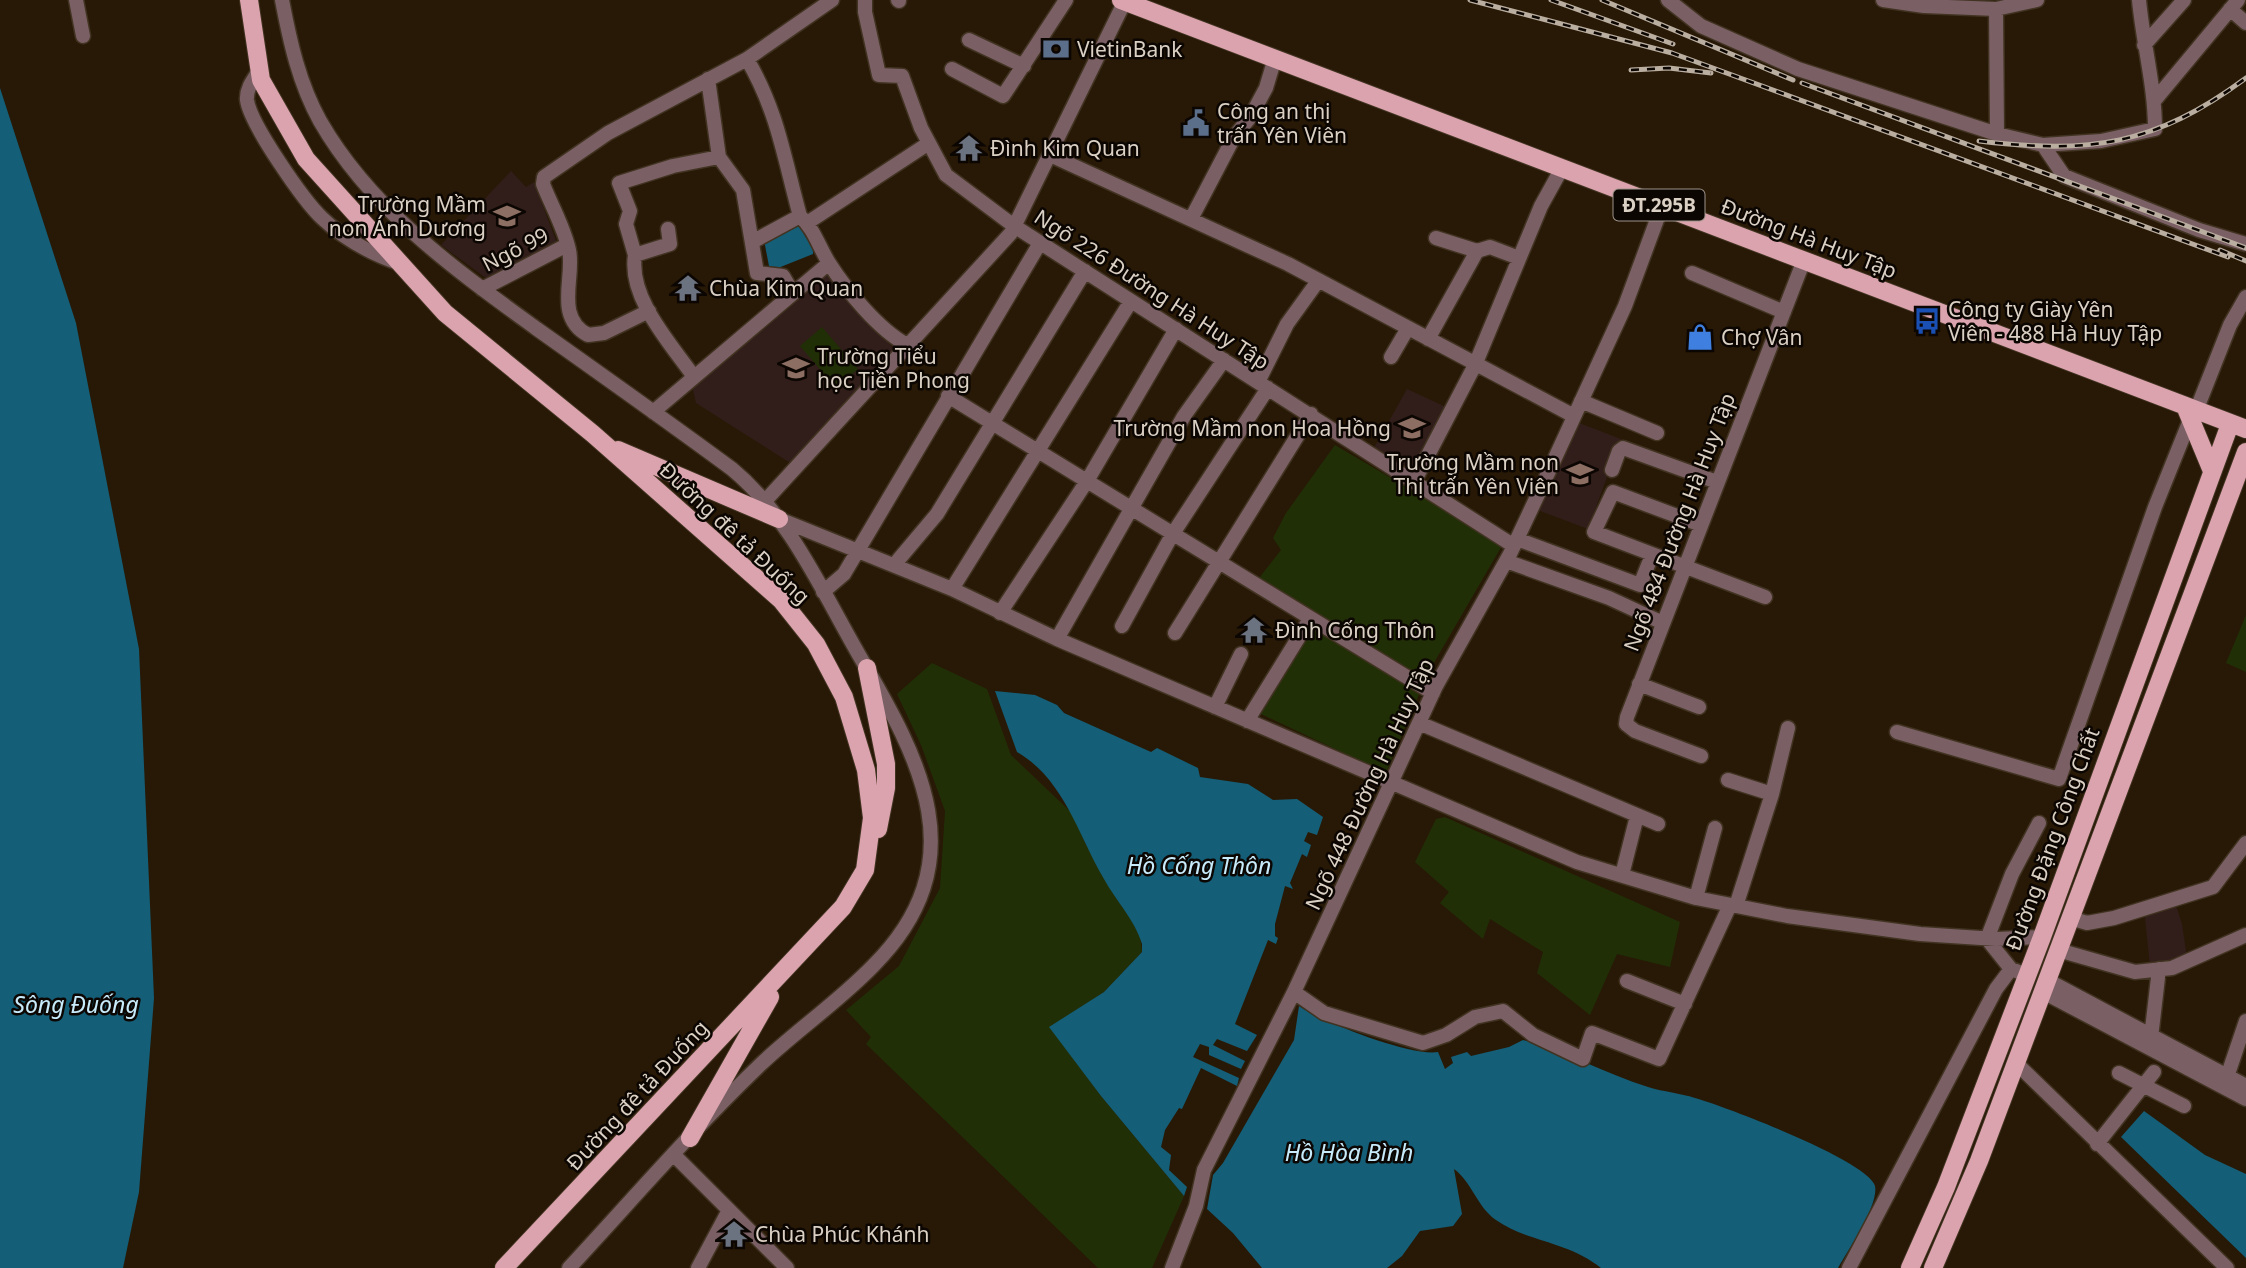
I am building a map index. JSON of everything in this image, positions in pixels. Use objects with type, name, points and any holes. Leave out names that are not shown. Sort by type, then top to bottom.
[{"type":"main road","name":"Đường đê tả Đuống","points":[[249,0],[259,71],[279,116],[306,159],[444,313],[605,444],[781,600],[816,645],[844,697],[866,770],[872,818],[865,870],[843,907],[504,1268]]},
{"type":"main road","name":"Đường Hà Huy Tập","points":[[1123,1],[1804,260],[2194,413],[2238,426]]},
{"type":"main road","points":[[2194,413],[2211,471]]},
{"type":"main road","name":"Đường Đặng Công Chất","points":[[1910,1268],[1946,1187],[1996,1055],[2019,972],[2042,937],[2211,471],[2238,426]]},
{"type":"main road","points":[[605,444],[779,519]]},
{"type":"main road","name":"Đường Đặng Công Chất","points":[[1933,1268],[2016,1063],[2240,482],[2246,452]]},
{"type":"main road","points":[[865,870],[883,810],[886,764],[867,667]]},
{"type":"main road","points":[[2055,900],[2073,912]]},
{"type":"main road","points":[[690,1138],[785,970]]},
{"type":"main road","points":[[1996,1055],[2016,1063]]},
{"type":"street","points":[[75,0],[83,36]]},
{"type":"street","points":[[282,0],[301,80],[330,137],[356,172],[410,231],[482,289],[732,468],[765,501],[779,519],[867,667],[906,740],[926,792],[931,827],[930,860],[919,900],[902,931],[874,965],[778,1048],[569,1268]]},
{"type":"street","points":[[649,311],[604,333],[588,335],[576,324],[566,290],[570,251],[543,184],[544,177],[608,133],[747,59],[832,0]]},
{"type":"street","name":"Ngõ 226 Đường Hà Huy Tập","points":[[865,0],[865,12],[879,75],[902,76],[929,143],[946,175],[979,202],[1515,543],[1640,585],[1652,555]]},
{"type":"street","points":[[951,69],[1003,96],[1066,0]]},
{"type":"street","points":[[1883,0],[1924,6],[1996,9],[2037,0]]},
{"type":"street","points":[[1671,1],[1702,26],[1798,69],[1997,134],[2043,145],[2101,141],[2155,129],[2154,102],[2139,0]]},
{"type":"street","points":[[2144,45],[2184,0]]},
{"type":"street","points":[[765,501],[1014,226],[1123,1]]},
{"type":"street","points":[[2154,102],[2234,5],[2246,23]]},
{"type":"street","points":[[1996,9],[1997,134]]},
{"type":"street","points":[[968,40],[1024,66]]},
{"type":"street","points":[[1191,219],[1234,137],[1251,116],[1266,88],[1275,58]]},
{"type":"street","points":[[747,59],[763,87],[779,126],[785,164],[804,220],[829,263],[893,337],[907,345]]},
{"type":"street","points":[[259,71],[248,89],[248,103],[272,150],[320,217],[360,246],[401,264]]},
{"type":"street","points":[[708,79],[719,157],[743,190],[757,274],[783,276],[793,293]]},
{"type":"street","points":[[752,242],[804,220],[929,143]]},
{"type":"street","points":[[2043,145],[2064,176],[2199,230],[2246,244]]},
{"type":"street","points":[[1049,155],[1191,219],[1318,281],[1574,416]]},
{"type":"street","points":[[694,377],[649,311],[632,270],[635,255],[626,224],[630,211],[619,183],[673,166],[719,157]]},
{"type":"street","points":[[1415,481],[1475,365],[1541,206],[1562,168]]},
{"type":"street","name":"Ngõ 448 Đường Hà Huy Tập","points":[[1172,1268],[1196,1206],[1204,1170],[1294,992],[1433,693],[1515,543],[1625,306],[1662,206]]},
{"type":"street","points":[[635,255],[670,244],[668,229]]},
{"type":"street","points":[[1436,238],[1477,251],[1490,247],[1519,258]]},
{"type":"street","points":[[823,592],[840,580],[1040,243]]},
{"type":"street","name":"Ngõ 99","points":[[482,289],[567,245]]},
{"type":"street","points":[[1428,338],[1477,251]]},
{"type":"street","name":"Ngõ 484 Đường Hà Huy Tập","points":[[1701,756],[1635,731],[1626,724],[1639,684],[1804,260]]},
{"type":"street","points":[[653,412],[829,263]]},
{"type":"street","points":[[894,565],[937,514],[1085,271]]},
{"type":"street","points":[[1692,273],[1784,312]]},
{"type":"street","points":[[1122,626],[1172,535],[1263,385],[1287,324],[1318,281]]},
{"type":"street","points":[[952,589],[1131,301]]},
{"type":"street","points":[[1898,732],[2059,779],[2155,507],[2230,326],[2243,303]]},
{"type":"street","points":[[1391,357],[1408,328]]},
{"type":"street","points":[[1000,613],[1087,481],[1176,329]]},
{"type":"street","points":[[580,360],[588,335]]},
{"type":"street","points":[[1057,639],[1184,416],[1224,360]]},
{"type":"street","points":[[948,396],[1433,693]]},
{"type":"street","points":[[1581,401],[1657,433]]},
{"type":"street","points":[[1175,634],[1311,414]]},
{"type":"street","points":[[1612,470],[1619,451],[1623,448],[1717,482]]},
{"type":"street","points":[[1701,525],[1613,492],[1594,532],[1765,597]]},
{"type":"street","points":[[779,519],[952,589],[1057,639],[1577,862],[1696,898],[1733,905],[1920,934],[1987,939],[2042,937]]},
{"type":"street","points":[[1506,561],[1609,598],[1663,623]]},
{"type":"street","points":[[1247,721],[1310,619]]},
{"type":"street","points":[[1215,707],[1241,654]]},
{"type":"street","points":[[1639,684],[1699,706]]},
{"type":"street","points":[[1419,723],[1658,824]]},
{"type":"street","points":[[1294,992],[1324,1013],[1423,1043],[1446,1035],[1475,1017],[1503,1012],[1533,1035],[1583,1059],[1592,1033],[1659,1059],[1733,905],[1772,794],[1788,728]]},
{"type":"street","points":[[1728,780],[1772,794]]},
{"type":"street","points":[[1622,876],[1637,816]]},
{"type":"street","points":[[1987,939],[2012,874],[2039,823]]},
{"type":"street","points":[[1696,898],[1715,828]]},
{"type":"street","points":[[2073,912],[2087,923],[2114,918],[2213,887],[2246,843]]},
{"type":"street","points":[[2058,950],[2136,972],[2172,968],[2246,935]]},
{"type":"street","points":[[1849,1268],[1996,989],[2019,972],[1987,939]]},
{"type":"street","points":[[2151,1038],[2159,969]]},
{"type":"street","points":[[1627,981],[1685,1004]]},
{"type":"street","points":[[2045,986],[2227,1077],[2245,1092]]},
{"type":"street","points":[[2045,986],[2245,1092]]},
{"type":"street","points":[[2227,1077],[2246,1021]]},
{"type":"street","points":[[2016,1063],[2227,1268]]},
{"type":"street","points":[[2119,1073],[2150,1078],[2184,1106]]},
{"type":"street","points":[[2097,1144],[2150,1078]]},
{"type":"street","points":[[674,1155],[787,1268]]},
{"type":"street","points":[[698,1268],[729,1210]]},
{"type":"shaded area","name":"Trường Mầm non Ánh Dương","points":[[511,171],[526,187],[534,182],[558,246],[490,281],[441,245]]},
{"type":"shaded area","name":"Trường Tiểu học Tiền Phong","points":[[825,269],[895,350],[792,464],[696,403],[692,386]]},
{"type":"shaded area","name":"Trường Mầm non Hoa Hồng","points":[[1407,389],[1448,408],[1415,477],[1374,448]]},
{"type":"shaded area","name":"Trường Mầm non Thị trấn Yên Viên","points":[[1574,421],[1621,439],[1588,529],[1535,509]]},
{"type":"shaded area","points":[[2174,900],[2182,924],[2187,958],[2150,966],[2144,909]]},
{"type":"green space","points":[[822,327],[858,369],[836,388],[800,346]]},
{"type":"green space","points":[[1335,445],[1503,544],[1428,673],[1386,773],[1261,714],[1317,618],[1259,578],[1281,550],[1273,538],[1286,513]]},
{"type":"green space","points":[[2246,615],[2246,672],[2226,663]]},
{"type":"green space","points":[[932,663],[987,689],[1011,755],[1073,814],[1085,843],[1140,935],[1142,952],[1104,992],[1050,1027],[1101,1096],[1184,1196],[1152,1268],[1098,1268],[866,1044],[871,1037],[846,1010],[899,966],[940,888],[945,811],[921,745],[897,694]]},
{"type":"green space","points":[[1445,817],[1680,922],[1670,967],[1617,954],[1590,1015],[1537,973],[1543,952],[1490,919],[1483,939],[1440,903],[1449,892],[1415,862],[1436,819]]},
{"type":"water","name":"Sông Đuống","points":[[0,88],[76,323],[139,649],[154,998],[139,1192],[123,1268],[0,1268]]},
{"type":"water","points":[[795,225],[808,237],[813,254],[778,268],[769,266],[764,240]]},
{"type":"water","name":"Hồ Cống Thôn","points":[[995,691],[1035,695],[1057,705],[1064,713],[1151,752],[1157,748],[1198,768],[1200,777],[1248,784],[1273,800],[1297,799],[1323,817],[1317,835],[1308,832],[1304,841],[1311,845],[1307,857],[1302,854],[1290,883],[1293,889],[1285,886],[1275,924],[1275,936],[1278,938],[1276,944],[1268,940],[1235,1024],[1257,1035],[1247,1051],[1217,1039],[1213,1045],[1245,1061],[1241,1069],[1209,1055],[1209,1047],[1200,1044],[1193,1057],[1239,1078],[1237,1086],[1201,1068],[1182,1109],[1179,1108],[1165,1130],[1161,1147],[1171,1155],[1169,1170],[1187,1187],[1184,1196],[1101,1096],[1049,1027],[1104,992],[1142,952],[1142,944],[1058,792],[1033,763],[1017,752]]},
{"type":"water","name":"Hồ Hòa Bình","points":[[1299,1006],[1367,1037],[1409,1049],[1438,1052],[1445,1069],[1453,1063],[1451,1057],[1467,1052],[1471,1056],[1509,1047],[1523,1040],[1648,1087],[1711,1103],[1794,1136],[1848,1163],[1867,1175],[1875,1186],[1872,1204],[1838,1268],[1601,1268],[1575,1252],[1521,1233],[1496,1220],[1489,1215],[1454,1169],[1462,1214],[1453,1226],[1420,1231],[1402,1256],[1387,1268],[1262,1268],[1233,1233],[1207,1209],[1213,1175],[1223,1163],[1294,1040]]},
{"type":"water","points":[[2144,1111],[2205,1155],[2246,1174],[2246,1258],[2121,1137]]},
{"type":"railway","points":[[1470,0],[1672,53],[2228,257]]},
{"type":"railway","points":[[1551,0],[1673,44]]},
{"type":"railway","points":[[1602,0],[1793,80]]},
{"type":"railway","points":[[1631,70],[1669,68],[1711,73]]},
{"type":"railway","points":[[1979,141],[2055,146],[2120,140],[2181,118],[2213,101],[2246,78]]},
{"type":"railway","points":[[1802,83],[2246,248]]},
{"type":"railway","points":[[2220,250],[2246,261]]},
{"type":"place","name":"VietinBank","points":[[1056,49]]},
{"type":"place","name":"Công an thị trấn Yên Viên","points":[[1196,123]]},
{"type":"place","name":"Đình Kim Quan","points":[[969,148]]},
{"type":"place","name":"Trường Mầm non Ánh Dương","points":[[507,216]]},
{"type":"place","name":"Chùa Kim Quan","points":[[688,288]]},
{"type":"place","name":"Công ty Giày Yên Viên - 488 Hà Huy Tập","points":[[1927,321]]},
{"type":"place","name":"Chợ Vân","points":[[1700,337]]},
{"type":"place","name":"Trường Tiểu học Tiền Phong","points":[[796,368]]},
{"type":"place","name":"Trường Mầm non Hoa Hồng","points":[[1412,428]]},
{"type":"place","name":"Trường Mầm non Thị trấn Yên Viên","points":[[1580,474]]},
{"type":"place","name":"Đình Cống Thôn","points":[[1254,630]]},
{"type":"place","name":"Chùa Phúc Khánh","points":[[734,1234]]}]
